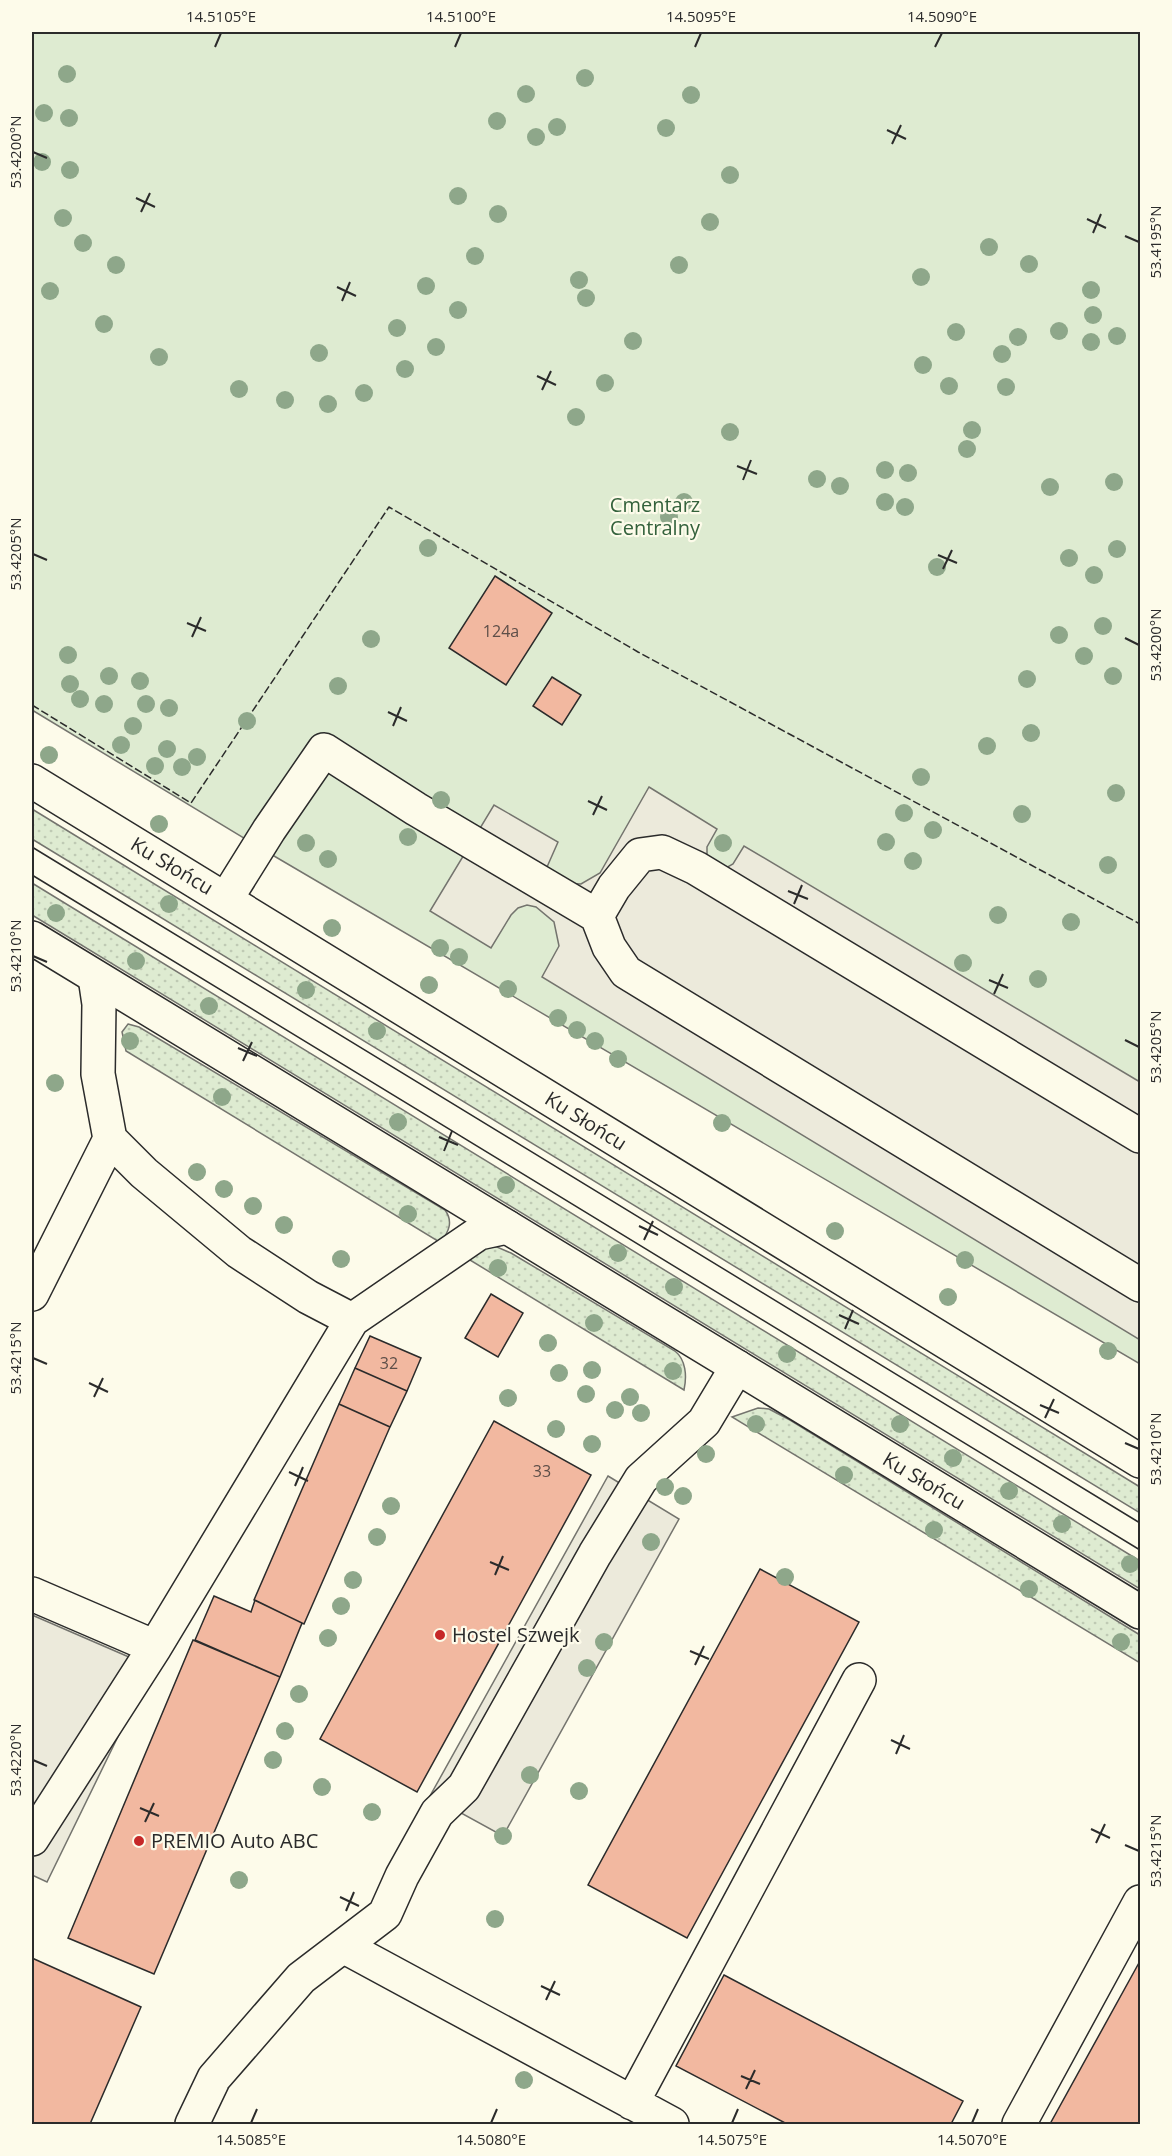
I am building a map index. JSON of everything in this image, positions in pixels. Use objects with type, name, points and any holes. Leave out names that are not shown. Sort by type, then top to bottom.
[{"type":"main road","points":[[226,899],[324,750],[416,809],[597,916],[609,947],[626,972],[1140,1285]]},
{"type":"main road","name":"Ku Słońcu","points":[[32,781],[1140,1461]]},
{"type":"main road","points":[[597,916],[614,887],[640,855],[662,852],[696,868],[1140,1136]]},
{"type":"main road","name":"Ku Słońcu","points":[[32,940],[95,976],[1140,1612]]},
{"type":"main road","points":[[95,976],[99,1004],[98,1074],[110,1139],[144,1173],[239,1252],[308,1296],[352,1320]]},
{"type":"main road","points":[[32,1294],[110,1139]]},
{"type":"main road","points":[[32,1839],[155,1647],[352,1320],[479,1233],[507,1227]]},
{"type":"main road","points":[[192,2124],[214,2078],[301,1978],[385,1914],[402,1876],[437,1813],[464,1787],[595,1554],[641,1479],[704,1422],[737,1367]]},
{"type":"main road","points":[[32,1594],[155,1647]]},
{"type":"main road","points":[[632,2103],[859,1680]]},
{"type":"main road","points":[[1019,2124],[1140,1902]]},
{"type":"main road","points":[[344,1946],[672,2124]]},
{"type":"green space","name":"Cmentarz Centralny","points":[[32,32],[1140,32],[1140,1364],[257,846],[32,710]]},
{"type":"green space","points":[[32,809],[1140,1487],[1140,1513],[32,839]]},
{"type":"green space","points":[[32,883],[1140,1561],[1140,1589],[32,915]]},
{"type":"green space","points":[[128,1024],[139,1027],[445,1210],[450,1223],[441,1243],[126,1051],[122,1032]]},
{"type":"green space","points":[[485,1247],[497,1247],[511,1253],[675,1351],[685,1369],[684,1390],[465,1257]]},
{"type":"green space","points":[[758,1408],[769,1409],[790,1420],[1140,1635],[1140,1663],[732,1417]]},
{"type":"shaded area","points":[[649,787],[717,829],[707,847],[707,857],[726,868],[733,864],[744,846],[1140,1082],[1140,1340],[542,977],[559,946],[554,922],[536,907],[527,905],[518,908],[511,915],[491,948],[430,911],[494,805],[558,842],[547,867],[563,883],[581,884],[600,873]]},
{"type":"shaded area","points":[[608,1476],[679,1519],[503,1836],[430,1796]]},
{"type":"shaded area","points":[[32,1615],[152,1667],[47,1882],[32,1875]]},
{"type":"building","points":[[495,576],[552,613],[506,685],[449,648]]},
{"type":"building","points":[[552,677],[581,695],[562,725],[533,706]]},
{"type":"building","points":[[491,1294],[523,1313],[498,1357],[465,1338]]},
{"type":"building","points":[[370,1336],[421,1358],[407,1391],[355,1368]]},
{"type":"building","points":[[355,1368],[407,1391],[390,1427],[339,1404]]},
{"type":"building","points":[[339,1404],[390,1427],[304,1624],[254,1600]]},
{"type":"building","name":"Hostel Szwejk","points":[[494,1421],[591,1475],[417,1792],[320,1739]]},
{"type":"building","points":[[760,1569],[859,1622],[687,1938],[588,1885]]},
{"type":"building","points":[[214,1596],[251,1612],[255,1600],[302,1623],[280,1677],[195,1640]]},
{"type":"building","points":[[193,1640],[280,1677],[154,1974],[68,1938]]},
{"type":"building","points":[[32,1958],[141,2007],[90,2124],[32,2124]]},
{"type":"building","points":[[1140,1961],[1140,2124],[1050,2124]]},
{"type":"building","points":[[724,1975],[963,2101],[951,2124],[787,2124],[676,2066]]},
{"type":"tram line","points":[[32,847],[1140,1523]]},
{"type":"tram line","points":[[32,875],[1140,1550]]},
{"type":"fence","points":[[32,705],[191,803],[389,507],[638,652],[1140,924]]},
{"type":"place","name":"Hostel Szwejk","points":[[440,1635]]},
{"type":"place","name":"PREMIO Auto ABC","points":[[139,1841]]}]
